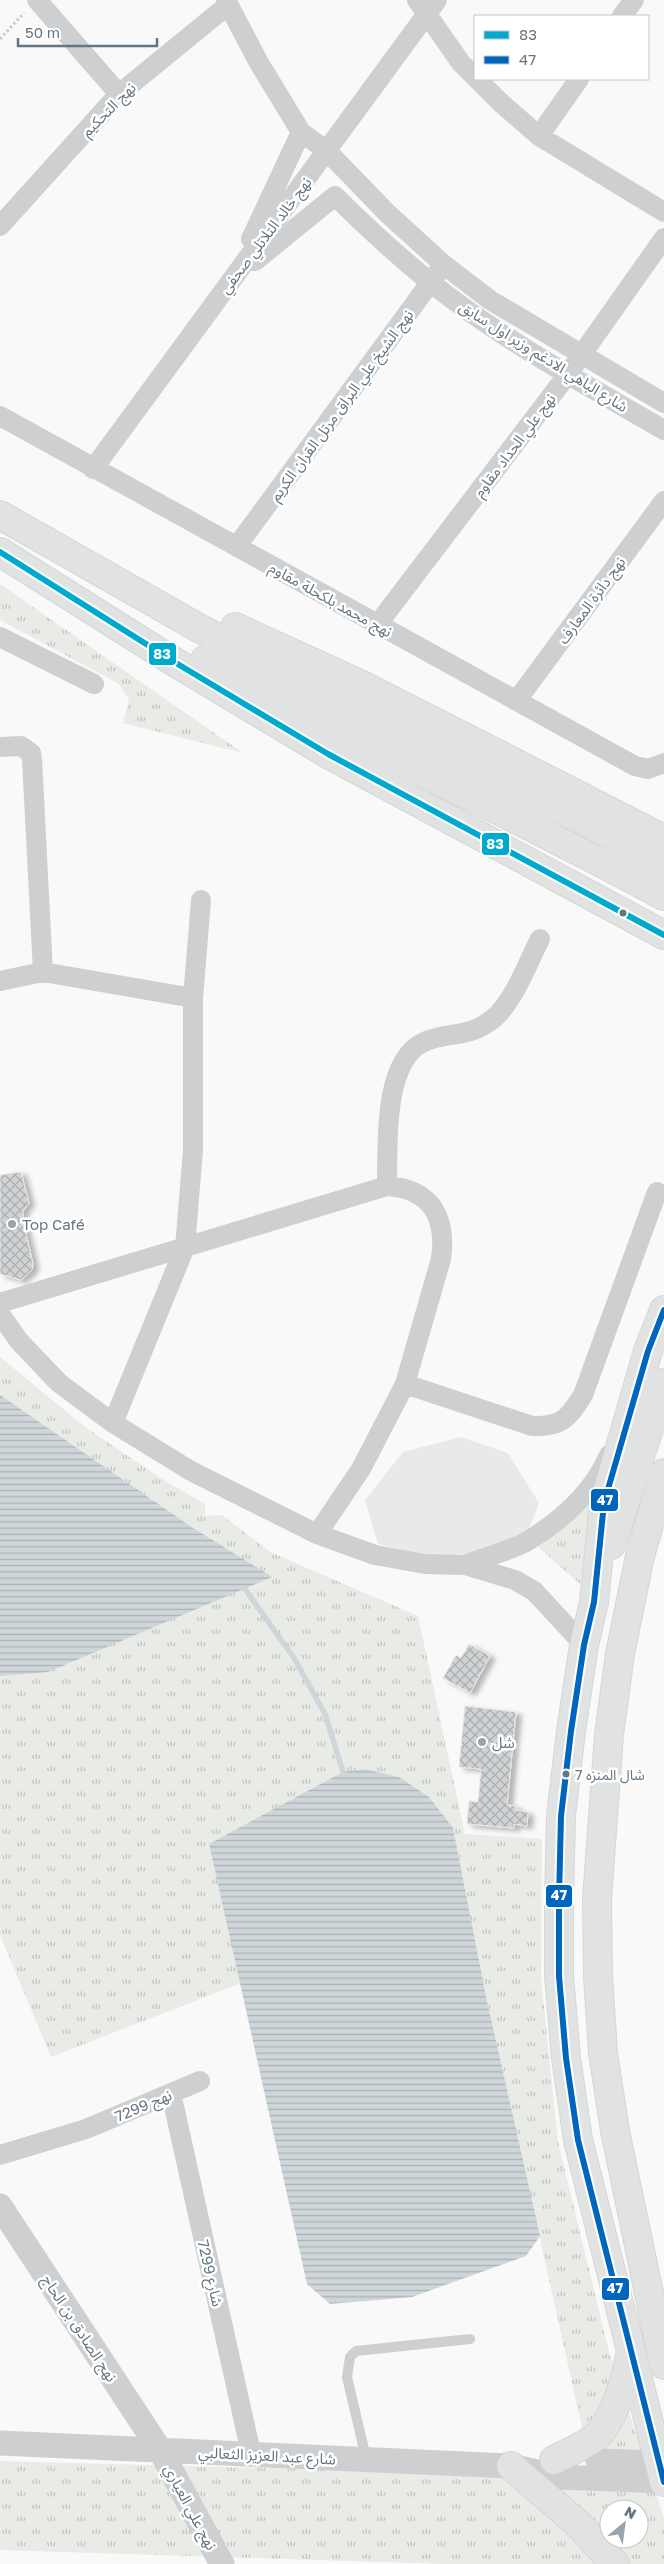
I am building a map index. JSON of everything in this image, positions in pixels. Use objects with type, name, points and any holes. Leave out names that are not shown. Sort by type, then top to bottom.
[{"type":"highway","points":[[0,513],[197,627],[379,724],[585,821],[664,865]]},
{"type":"highway","points":[[0,513],[266,642],[364,686],[664,839]]},
{"type":"highway","points":[[0,547],[251,685],[574,847],[664,896]]},
{"type":"highway","points":[[0,552],[181,666],[328,754],[664,935]]},
{"type":"highway","points":[[565,883],[664,947]]},
{"type":"highway","points":[[594,1602],[604,1502],[648,1351],[664,1310]]},
{"type":"highway","points":[[662,2475],[630,2355],[578,2140],[566,2058],[559,1976],[561,1816],[584,1645],[594,1602],[664,1383]]},
{"type":"highway","points":[[663,2359],[616,2131],[603,2053],[598,1976],[597,1899],[609,1735],[620,1654],[640,1556],[664,1473]]},
{"type":"highway","points":[[615,2564],[578,2524],[533,2465],[598,2435],[614,2409],[624,2385],[630,2355]]},
{"type":"street","points":[[623,15],[634,0]]},
{"type":"street","points":[[227,2],[259,63],[301,132],[232,279]]},
{"type":"street","name":"نهج التحكيم","points":[[2,220],[119,94],[227,2]]},
{"type":"street","points":[[34,3],[119,94]]},
{"type":"street","points":[[427,5],[474,77]]},
{"type":"street","name":"نهج خالد التلاتلي صحفي","points":[[93,469],[327,151],[427,5]]},
{"type":"street","points":[[476,80],[539,136],[664,212]]},
{"type":"street","points":[[539,136],[578,80]]},
{"type":"street","name":"شارع الباهي الادغم وزير اول سابق","points":[[301,132],[327,151],[387,213],[443,264],[509,313],[664,403]]},
{"type":"street","name":"شارع الباهي الادغم وزير اول سابق","points":[[232,279],[335,196],[431,283],[516,342],[664,430]]},
{"type":"street","name":"نهج علي الحداد مقاوم","points":[[377,625],[568,374],[664,238]]},
{"type":"street","name":"نهج الشيخ علي البراق مرتل القران الكريم","points":[[237,546],[431,283],[443,264]]},
{"type":"street","name":"نهج محمد بلكحلة مقاوم","points":[[0,416],[634,766],[648,769],[664,763]]},
{"type":"street","name":"نهج دائرة المعارف","points":[[517,700],[664,501]]},
{"type":"street","points":[[0,637],[94,684]]},
{"type":"street","points":[[0,747],[21,746],[31,752],[43,972]]},
{"type":"street","points":[[113,1423],[185,1247],[193,1150],[193,998],[201,900]]},
{"type":"street","points":[[386,1186],[389,1108],[404,1060],[412,1050],[425,1042],[475,1031],[496,1017],[510,998],[540,939]]},
{"type":"street","points":[[0,981],[43,972],[193,998]]},
{"type":"street","points":[[0,1303],[386,1186],[404,1187],[419,1193],[430,1204],[440,1221],[444,1239],[441,1259],[405,1384],[361,1469],[317,1534]]},
{"type":"street","points":[[405,1384],[532,1426],[549,1427],[563,1421],[573,1411],[583,1395],[657,1192]]},
{"type":"street","points":[[0,1314],[19,1341],[59,1382],[113,1423],[191,1471],[317,1534],[375,1554],[425,1564],[464,1565],[515,1580],[534,1591],[584,1645]]},
{"type":"street","points":[[464,1565],[524,1543],[557,1521],[589,1492],[605,1465],[634,1399]]},
{"type":"street","name":"نهج 7299","points":[[0,2155],[86,2128],[200,2082]]},
{"type":"street","name":"شارع 7299","points":[[171,2093],[251,2453]]},
{"type":"street","name":"نهج الصادق بن الحاج","points":[[0,2206],[160,2450]]},
{"type":"street","name":"شارع عبد العزيز الثعالبي","points":[[0,2443],[533,2465],[662,2475]]},
{"type":"street","name":"نهج علي العياري","points":[[160,2450],[222,2564]]},
{"type":"lane","points":[[366,2459],[347,2377],[350,2356],[356,2351],[470,2339]]},
{"type":"path","points":[[0,39],[34,3]]},
{"type":"shaded area","points":[[0,1395],[193,1528],[272,1577],[48,1672],[0,1676]]},
{"type":"shaded area","points":[[461,1437],[508,1453],[539,1503],[527,1534],[482,1551],[433,1558],[378,1544],[365,1500],[403,1452]]},
{"type":"shaded area","points":[[363,1769],[399,1777],[429,1797],[453,1828],[487,2001],[540,2236],[526,2256],[412,2297],[330,2304],[307,2284],[209,1844],[343,1772]]},
{"type":"green space","points":[[0,584],[243,753],[123,723],[129,700],[119,684],[0,620]]},
{"type":"green space","points":[[0,1357],[85,1427],[162,1479],[205,1504],[205,1516],[222,1515],[270,1552],[418,1616],[465,1834],[542,1839],[541,1978],[558,2142],[609,2352],[664,2518],[664,2564],[448,2564],[0,2550],[0,2461],[593,2477],[487,2001],[453,1828],[209,1844],[241,1983],[51,2057],[0,1935]]},
{"type":"green space","points":[[595,1499],[580,1584],[538,1547]]},
{"type":"building","name":"Top Café","points":[[21,1172],[29,1203],[23,1211],[23,1221],[33,1264],[32,1270],[21,1280],[0,1274],[0,1175]]},
{"type":"building","points":[[469,1644],[490,1656],[470,1693],[443,1678],[456,1655],[461,1658]]},
{"type":"building","points":[[465,1706],[516,1712],[507,1805],[516,1806],[516,1810],[528,1812],[527,1826],[514,1824],[514,1828],[467,1824],[469,1801],[478,1802],[481,1769],[459,1767]]},
{"type":"waterway","points":[[245,1589],[294,1658],[325,1714],[343,1772]]},
{"type":"transit line","name":"83","points":[[0,552],[181,666],[328,754],[664,935]]},
{"type":"transit line","name":"47","points":[[664,1310],[648,1351],[604,1503],[594,1602],[584,1645],[561,1816],[559,1899],[559,1976],[566,2058],[578,2140],[664,2482]]},
{"type":"place","name":"Top Café","points":[[12,1224]]},
{"type":"place","name":"شل","points":[[482,1742]]},
{"type":"place","name":"شال المنزه 7","points":[[566,1774]]}]
